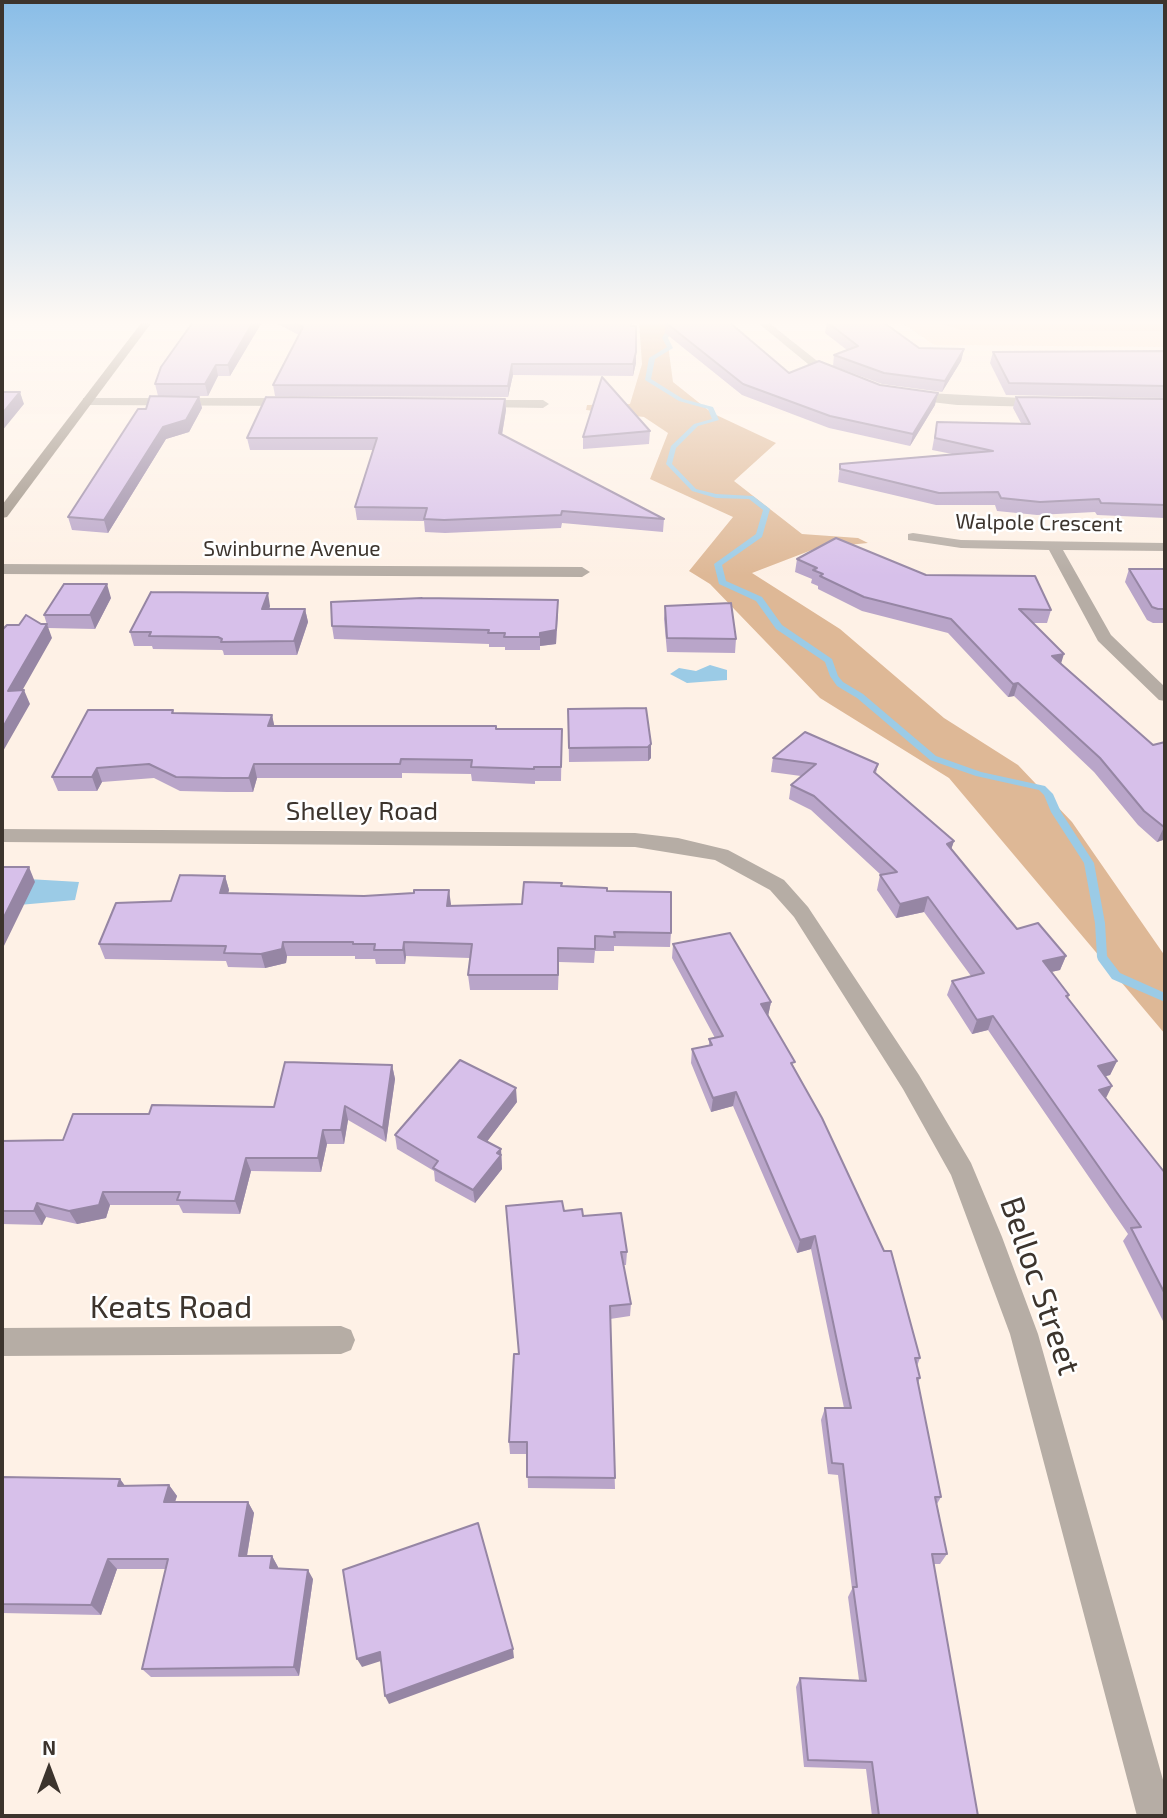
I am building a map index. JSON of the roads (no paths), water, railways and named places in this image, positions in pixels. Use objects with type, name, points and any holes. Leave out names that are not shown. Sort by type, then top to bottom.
[{"type":"street","points":[[2,514],[83,407]]},
{"type":"street","name":"Walpole Crescent","points":[[913,537],[961,544],[1165,547]]},
{"type":"street","points":[[1054,546],[1104,638],[1165,696]]},
{"type":"street","name":"Swinburne Avenue","points":[[2,569],[582,572]]},
{"type":"street","name":"Shelley Road","points":[[2,835],[635,840],[678,845],[720,855]]},
{"type":"street","name":"Belloc Street","points":[[720,855],[777,885],[801,912],[911,1082],[962,1171],[1024,1334],[1155,1816]]},
{"type":"street","name":"Keats Road","points":[[2,1342],[341,1340]]},
{"type":"water","points":[[710,665],[727,670],[727,680],[687,683],[670,674],[679,668],[696,671]]},
{"type":"water","points":[[28,879],[79,882],[75,900],[19,905]]},
{"type":"waterway","points":[[707,407],[711,408],[716,420],[696,425],[673,447],[669,464],[694,490],[716,496],[751,497],[767,509],[759,535],[718,564],[722,582],[759,599],[779,627],[829,661],[840,684],[860,696],[933,758],[979,774],[1042,788],[1089,863],[1100,923],[1102,957],[1116,976],[1165,998]]}]
